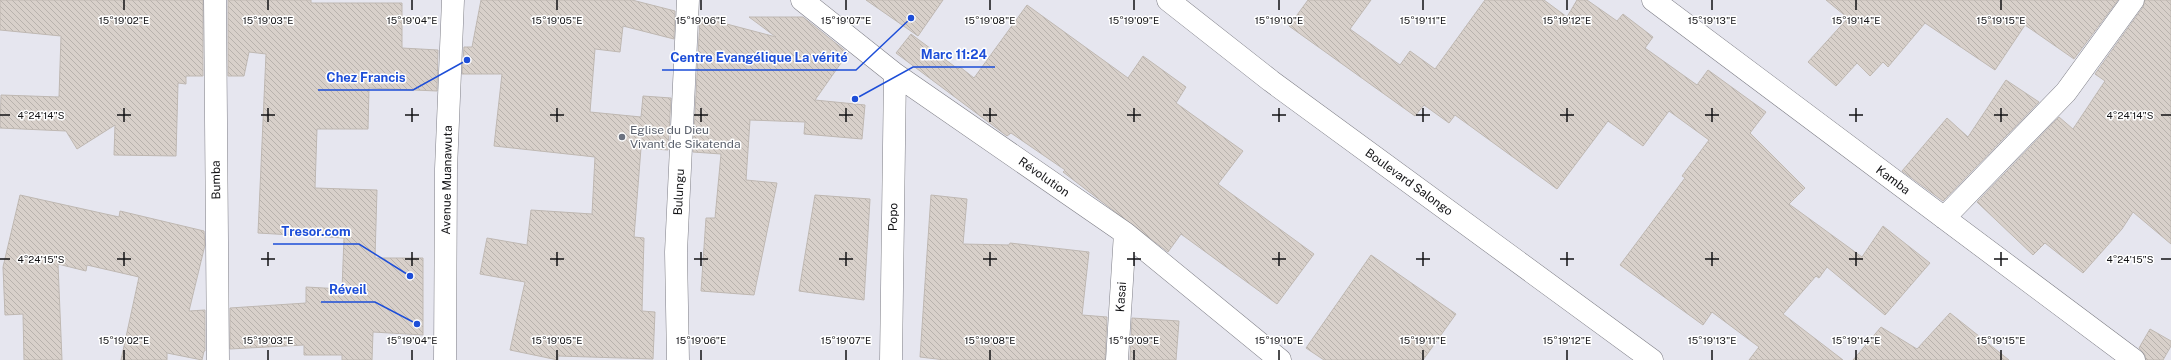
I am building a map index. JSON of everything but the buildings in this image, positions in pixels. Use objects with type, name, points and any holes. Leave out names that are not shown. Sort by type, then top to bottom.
[{"type":"street","name":"Bumba","points":[[214,0],[218,360]]},
{"type":"street","name":"Avenue Muanawuta","points":[[445,360],[446,169],[453,0]]},
{"type":"street","name":"Bulungu","points":[[678,360],[676,252],[688,0]]},
{"type":"street","name":"Révolution","points":[[802,0],[895,74],[1125,233],[1280,360]]},
{"type":"street","name":"Boulevard Salongo","points":[[1168,0],[1271,81],[1652,360]]},
{"type":"street","name":"Kamba","points":[[1653,0],[2134,360]]},
{"type":"street","points":[[1944,218],[2066,92],[2133,0]]},
{"type":"street","name":"Popo","points":[[891,360],[895,74]]},
{"type":"street","name":"Kasai","points":[[1117,360],[1125,233]]},
{"type":"place","name":"Centre Evangélique La vérité","points":[[911,18]]},
{"type":"place","name":"Chez Francis","points":[[467,60]]},
{"type":"place","name":"Marc 11:24","points":[[855,99]]},
{"type":"place","name":"Eglise du Dieu Vivant de Sikatenda","points":[[622,137]]},
{"type":"place","name":"Tresor.com","points":[[410,276]]},
{"type":"place","name":"Réveil","points":[[417,324]]}]
